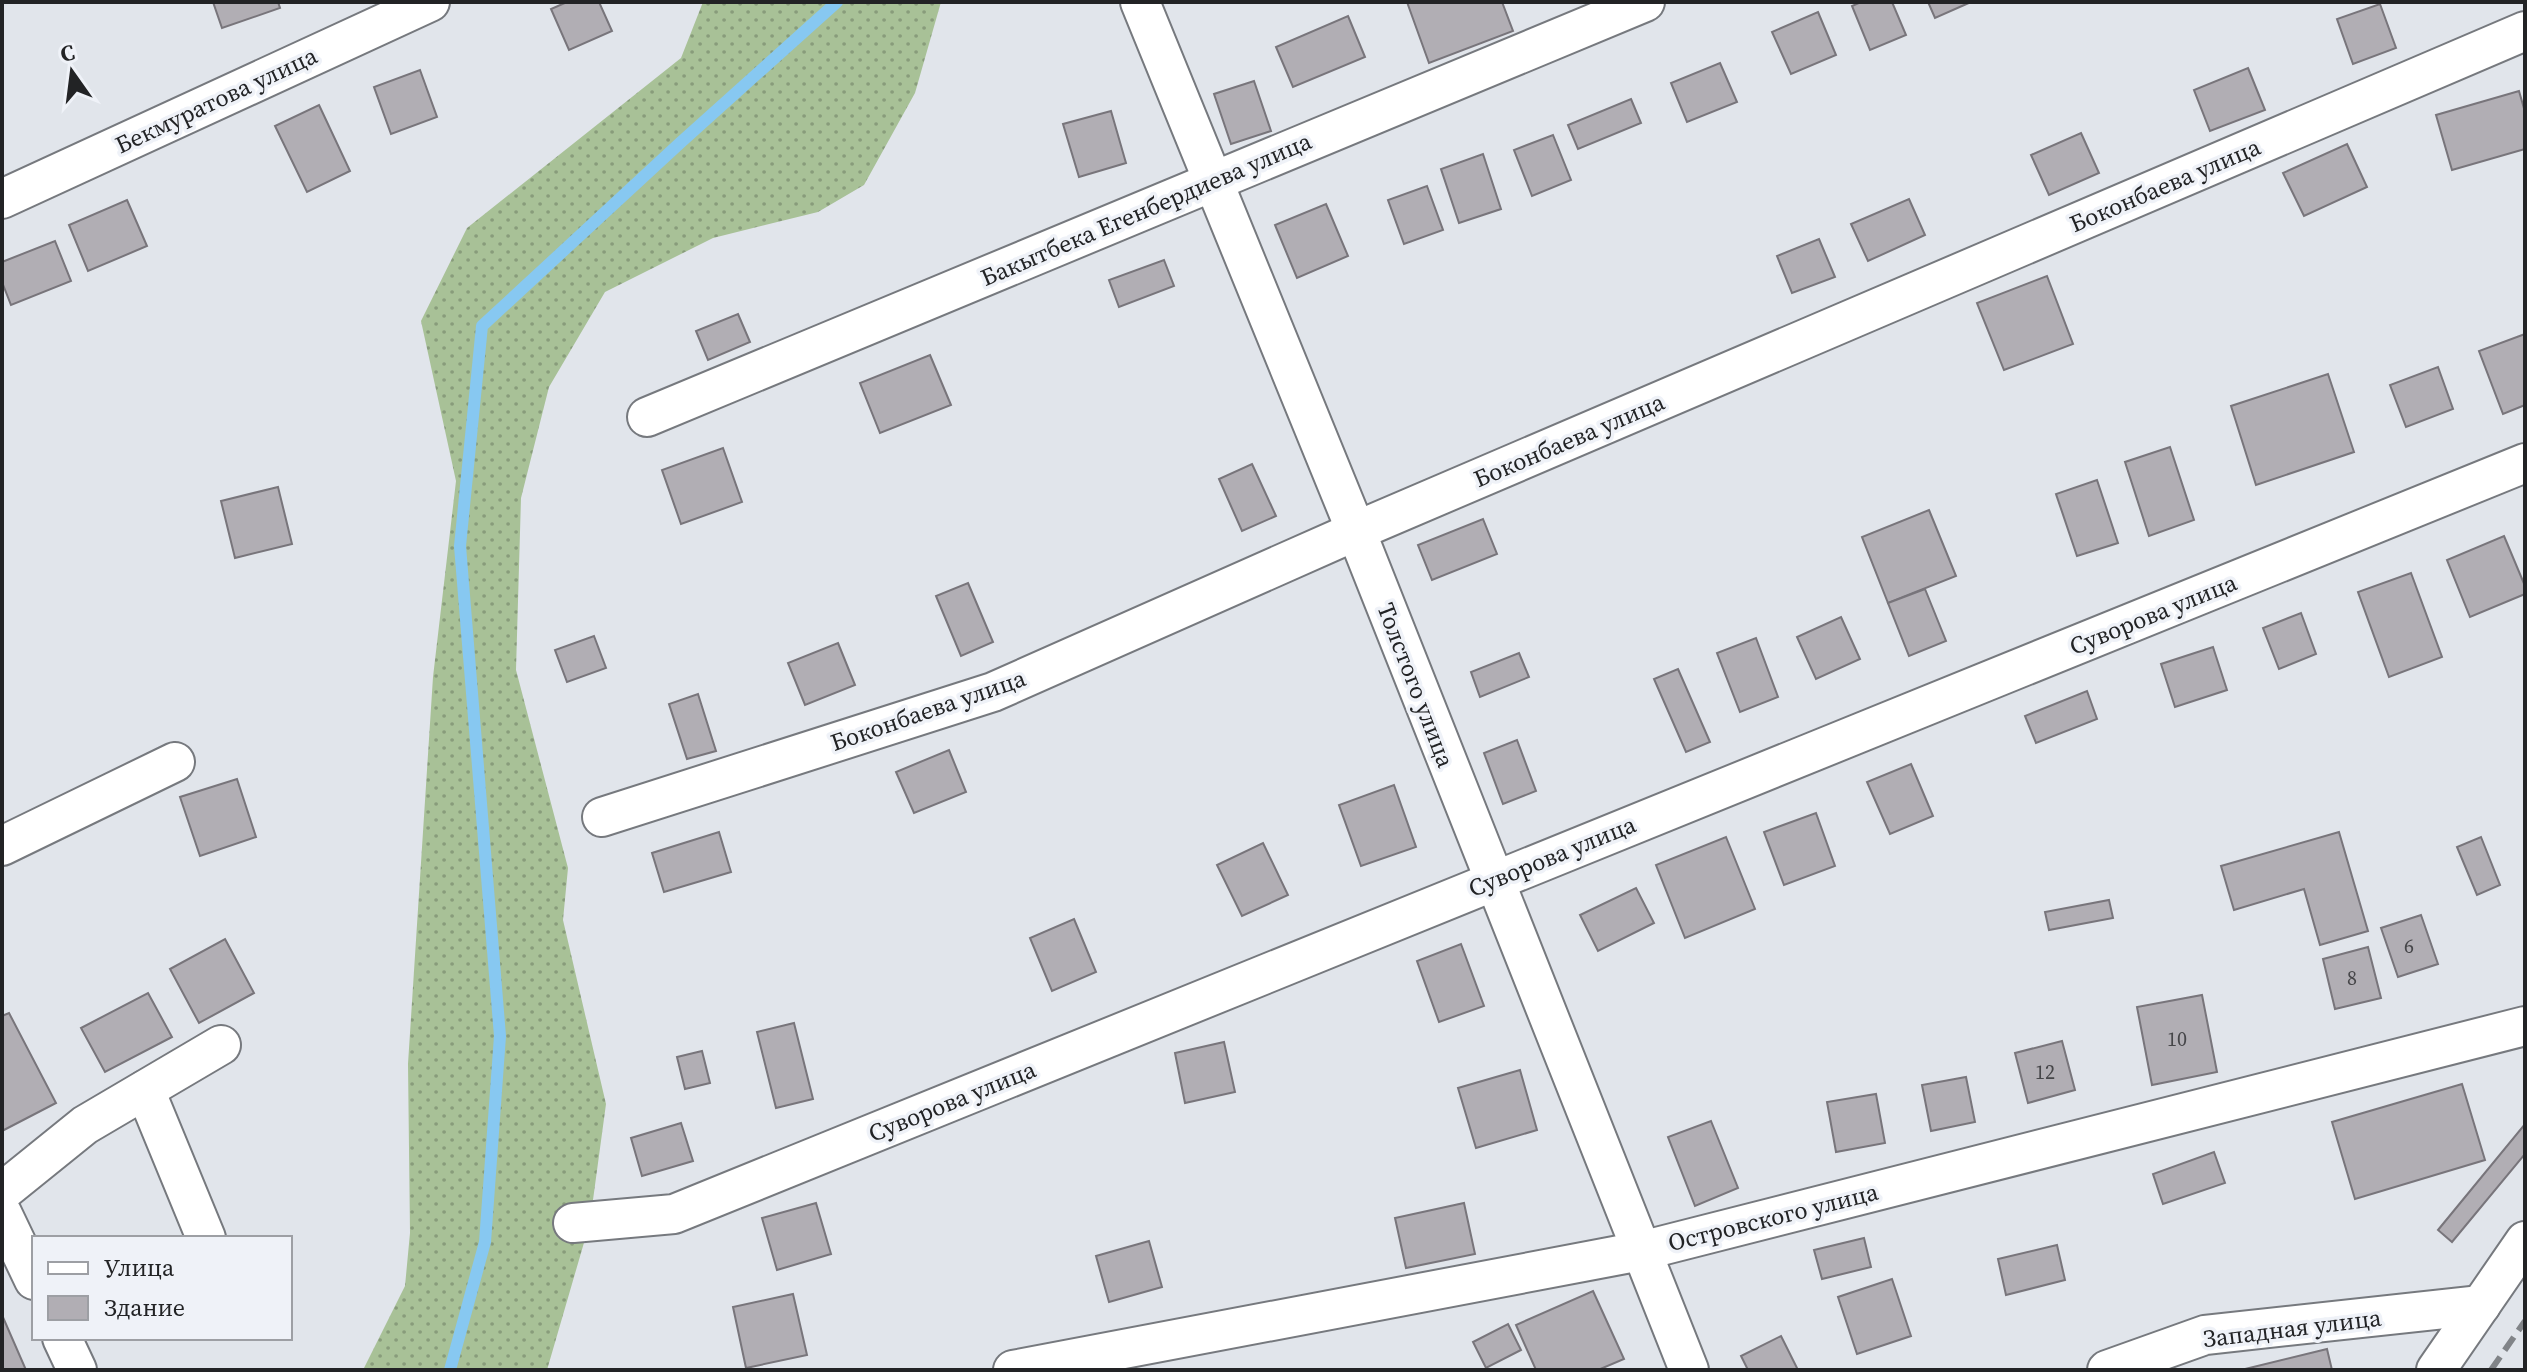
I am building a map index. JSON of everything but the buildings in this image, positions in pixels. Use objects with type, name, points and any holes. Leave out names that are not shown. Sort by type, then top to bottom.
[{"type":"street","name":"Бекмуратова улица","points":[[2,199],[430,2]]},
{"type":"street","name":"Толстого улица","points":[[1140,2],[1356,531],[1689,1370]]},
{"type":"street","name":"Бакытбека Егенбердиева улица","points":[[647,417],[1645,2]]},
{"type":"street","name":"Боконбаева улица","points":[[602,817],[993,692],[1356,531],[2525,31]]},
{"type":"street","name":"Суворова улица","points":[[573,1223],[674,1214],[2525,463]]},
{"type":"street","points":[[2,846],[175,762]]},
{"type":"street","name":"Островского улица","points":[[1013,1370],[1641,1251],[2525,1026]]},
{"type":"street","points":[[2,1192],[85,1125],[221,1045]]},
{"type":"street","points":[[145,1090],[205,1236]]},
{"type":"street","points":[[2,1213],[32,1276]]},
{"type":"street","points":[[2436,1370],[2525,1241]]},
{"type":"street","name":"Западная улица","points":[[2107,1370],[2205,1335],[2481,1305]]},
{"type":"street","points":[[63,1340],[77,1370]]},
{"type":"green space","points":[[703,2],[941,2],[915,93],[864,185],[818,212],[713,238],[605,292],[549,387],[521,498],[516,670],[568,868],[563,920],[606,1104],[590,1222],[547,1370],[363,1370],[405,1286],[410,1233],[408,1064],[433,677],[456,481],[421,321],[467,228],[681,58]]},
{"type":"waterway","points":[[450,1370],[485,1242],[500,1036],[460,546],[482,326],[837,2]]},
{"type":"railway","points":[[2491,1370],[2525,1321]]}]
